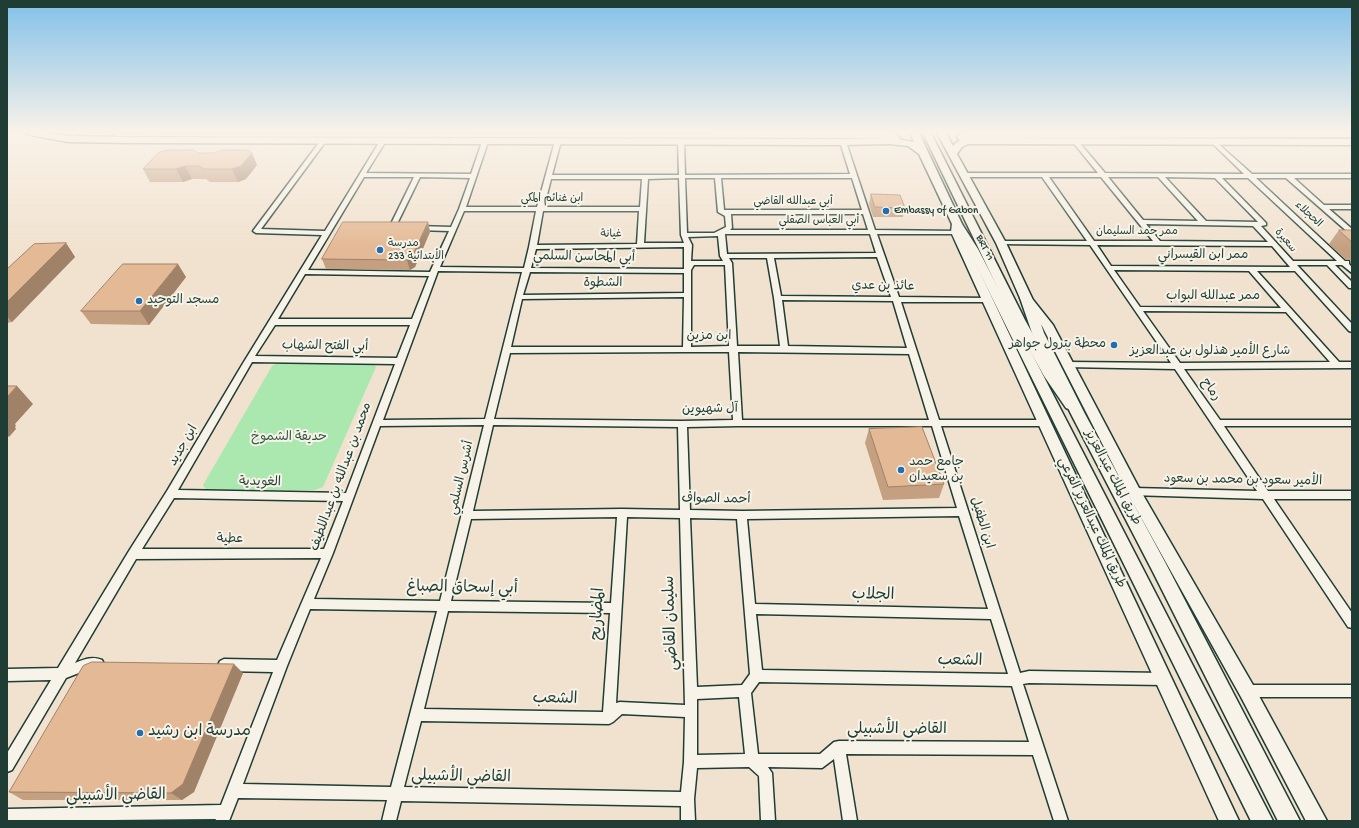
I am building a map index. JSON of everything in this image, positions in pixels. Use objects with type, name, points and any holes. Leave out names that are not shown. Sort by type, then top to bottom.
[{"type":"main road","name":"طريق الملك عبدالعزيز","points":[[932,172],[956,228],[974,249],[1262,821]]},
{"type":"main road","name":"طريق الملك عبدالعزيز","points":[[963,172],[1001,243],[1026,298],[1038,334],[1078,414],[1159,567],[1289,821]]},
{"type":"street","points":[[298,172],[256,231],[331,229]]},
{"type":"street","name":"ابن جديد","points":[[7,765],[133,554],[172,494],[272,322],[365,172]]},
{"type":"street","name":"محمد بن عبدالله بن عبداللطيف","points":[[223,817],[281,666],[328,553],[376,423],[435,271],[462,209],[475,172]]},
{"type":"street","name":"أشرس السلمي","points":[[389,821],[467,515],[519,297],[533,247],[540,209],[550,172]]},
{"type":"street","points":[[683,172],[684,235],[688,245],[687,350]]},
{"type":"street","name":"ابن الطفيل","points":[[853,172],[880,256],[896,299],[964,512],[1036,749],[1061,821]]},
{"type":"street","name":"BRT 11","points":[[946,172],[1019,320],[1050,376],[1078,414]]},
{"type":"street","points":[[1100,172],[1158,243]]},
{"type":"street","name":"الحجلاء","points":[[1247,172],[1352,271]]},
{"type":"street","points":[[363,175],[473,176]]},
{"type":"street","points":[[965,175],[1352,176]]},
{"type":"street","name":"رماح","points":[[1044,175],[1217,423],[1352,623]]},
{"type":"street","points":[[400,228],[418,176]]},
{"type":"street","points":[[718,176],[721,212],[728,215],[729,228],[721,232],[726,259],[738,423]]},
{"type":"street","points":[[549,177],[854,176]]},
{"type":"street","points":[[1160,176],[1204,223]]},
{"type":"street","name":"سعيرة","points":[[1216,176],[1264,224],[1255,224]]},
{"type":"street","points":[[1288,176],[1352,233]]},
{"type":"street","points":[[640,246],[645,177]]},
{"type":"street","points":[[1323,207],[1352,207]]},
{"type":"street","name":"ابن غنائم المكي","points":[[462,209],[643,209]]},
{"type":"street","name":"أبي عبدالله القاضي","points":[[721,212],[866,212]]},
{"type":"street","points":[[1142,222],[1255,224]]},
{"type":"street","name":"سعيرة","points":[[1255,224],[1292,266],[1352,329]]},
{"type":"street","points":[[384,228],[452,229]]},
{"type":"street","name":"أبي العباس الصقلي","points":[[684,235],[715,235],[721,232],[873,233],[956,228]]},
{"type":"street","name":"طريق الملك عبدالعزيز الفرعي","points":[[956,228],[1044,423],[1229,821]]},
{"type":"street","points":[[1320,240],[1332,240]]},
{"type":"street","name":"ممر حمد السليمان","points":[[1001,243],[1274,244]]},
{"type":"street","name":"غيانة","points":[[533,247],[688,245]]},
{"type":"street","points":[[770,256],[778,298],[784,349]]},
{"type":"street","name":"أبي المحاسن السلمي","points":[[303,272],[527,269],[687,271],[692,263],[726,259],[770,256],[880,256]]},
{"type":"street","points":[[1329,263],[1352,286]]},
{"type":"street","name":"ممر ابن القيسراني","points":[[1110,268],[1251,269],[1329,263],[1352,263]]},
{"type":"street","points":[[1251,269],[1337,365]]},
{"type":"street","name":"الشطوة","points":[[519,297],[687,295]]},
{"type":"street","name":"عائذ بن عدي","points":[[778,298],[988,300]]},
{"type":"street","points":[[1026,298],[1047,325],[1134,492],[1247,691],[1316,821]]},
{"type":"street","name":"ممر عبدالله البواب","points":[[1138,309],[1288,310]]},
{"type":"street","name":"BRT 11","points":[[1019,320],[1039,366],[1040,375],[1038,378]]},
{"type":"street","points":[[272,322],[415,322]]},
{"type":"street","name":"ابن مزين","points":[[507,350],[784,349],[912,351]]},
{"type":"street","name":"أبي الفتح الشهاب","points":[[250,359],[400,361]]},
{"type":"street","name":"شارع الأمير هذلول بن عبدالعزيز","points":[[1068,364],[1177,366],[1352,365]]},
{"type":"street","name":"آل شهيوين","points":[[376,423],[1044,423]]},
{"type":"street","points":[[1217,423],[1352,423]]},
{"type":"street","name":"سليمان القاضي","points":[[682,424],[691,693],[691,762],[687,799],[688,821]]},
{"type":"street","name":"الأمير سعود بن محمد بن سعود","points":[[1134,492],[1352,495]]},
{"type":"street","name":"الغويدية","points":[[172,494],[349,497]]},
{"type":"street","name":"أحمد الصواف","points":[[467,515],[622,513],[742,515],[964,512]]},
{"type":"street","name":"المضاريح","points":[[609,718],[622,513]]},
{"type":"street","points":[[742,515],[756,676],[745,691],[752,760],[765,773],[768,821]]},
{"type":"street","name":"عطية","points":[[133,554],[328,553]]},
{"type":"street","name":"أبي إسحاق الصباغ","points":[[308,604],[615,608]]},
{"type":"street","name":"الجلاب","points":[[750,609],[995,614]]},
{"type":"street","points":[[7,675],[60,674],[89,664],[113,664]]},
{"type":"street","points":[[209,665],[281,666]]},
{"type":"street","name":"الشعب","points":[[756,676],[1016,680],[1029,677],[1164,679]]},
{"type":"street","points":[[691,693],[745,691]]},
{"type":"street","points":[[1247,691],[1352,691]]},
{"type":"street","points":[[609,718],[620,708],[690,711]]},
{"type":"street","name":"الشعب","points":[[416,715],[609,718]]},
{"type":"street","points":[[839,747],[850,821]]},
{"type":"street","name":"القاضي الأشبيلي","points":[[691,762],[752,760],[822,761],[839,747],[1036,749]]},
{"type":"street","name":"القاضي الأشبيلي","points":[[234,791],[687,799]]},
{"type":"street","name":"القاضي الأشبيلي","points":[[7,816],[100,818],[223,817]]},
{"type":"green space","name":"حديقة الشموخ","points":[[279,362],[373,363],[376,367],[323,487],[315,490],[207,491],[203,485],[272,366]]},
{"type":"building","points":[[871,194],[900,195],[905,208],[875,207]]},
{"type":"building","name":"مدرسة الأبتدائية 233","points":[[343,222],[428,222],[412,257],[407,260],[322,259]]},
{"type":"building","points":[[1339,230],[1352,230],[1352,242]]},
{"type":"building","points":[[66,243],[7,302],[7,269],[34,244]]},
{"type":"building","points":[[123,264],[178,264],[140,311],[81,311]]},
{"type":"building","points":[[7,386],[17,386],[7,397]]},
{"type":"building","name":"جامع حمد بن سعيدان","points":[[922,427],[944,484],[888,487],[869,429]]},
{"type":"building","name":"مدرسة ابن رشيد","points":[[92,662],[234,664],[183,784],[171,793],[9,792],[83,666]]},
{"type":"place","name":"Embassy of Gabon","points":[[886,211]]},
{"type":"place","name":"مدرسة الأبتدائية 233","points":[[380,250]]},
{"type":"place","name":"مسجد التوحيد","points":[[139,301]]},
{"type":"place","name":"محطة بترول جواهر","points":[[1114,345]]},
{"type":"place","name":"جامع حمد بن سعيدان","points":[[901,470]]},
{"type":"place","name":"مدرسة ابن رشيد","points":[[140,733]]}]
